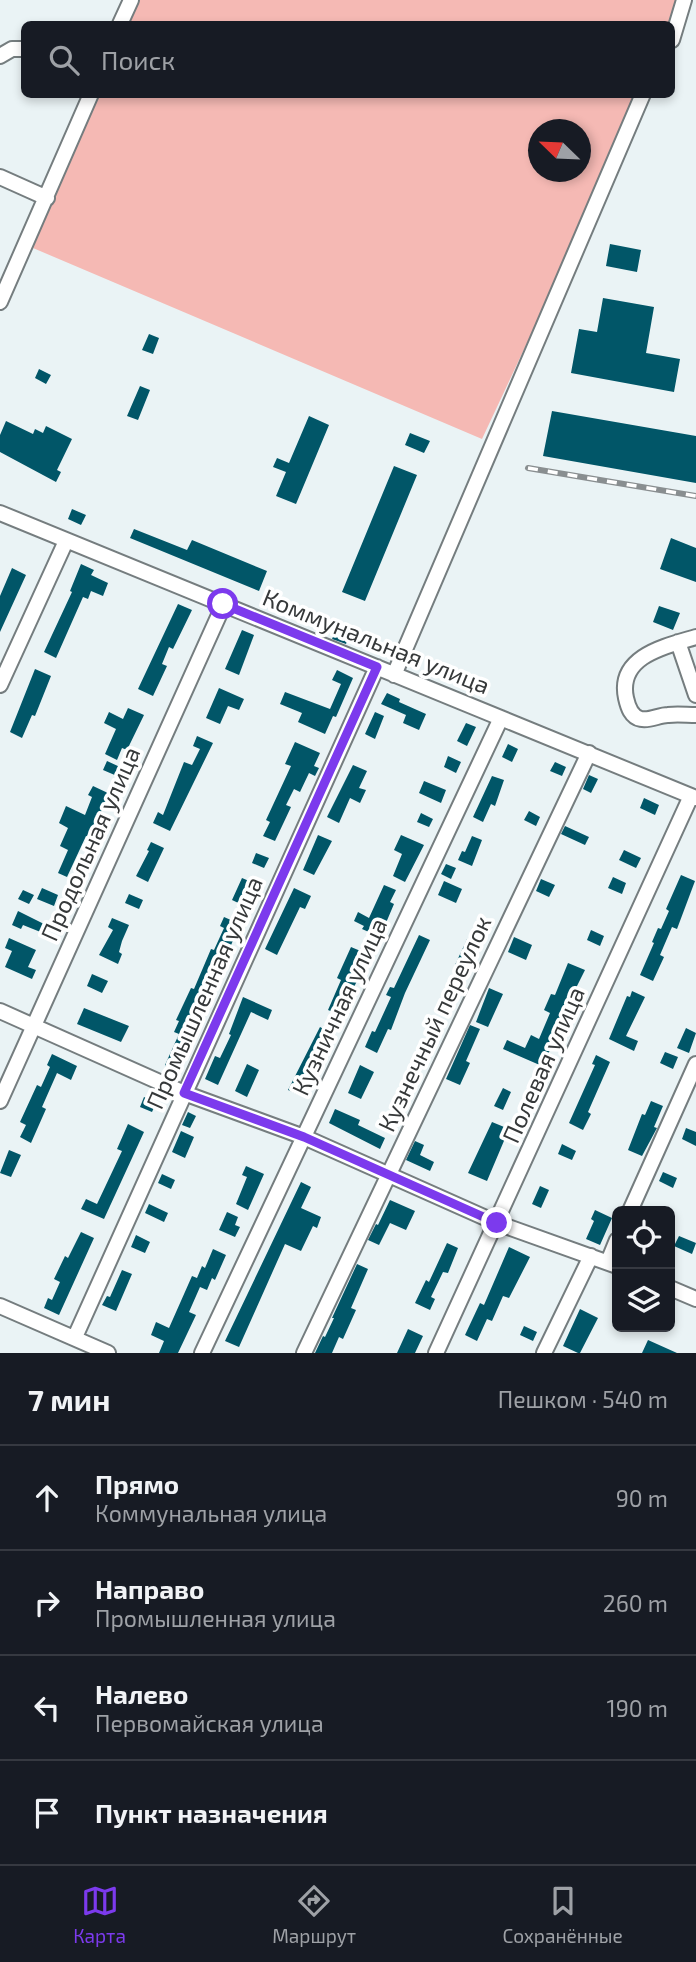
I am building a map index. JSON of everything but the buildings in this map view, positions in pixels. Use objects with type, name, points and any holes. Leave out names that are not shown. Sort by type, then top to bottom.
[{"type":"street","points":[[121,21],[131,0]]},
{"type":"street","points":[[675,28],[684,0]]},
{"type":"street","points":[[0,55],[12,49],[21,49]]},
{"type":"street","points":[[0,302],[88,98]]},
{"type":"street","points":[[394,674],[641,98]]},
{"type":"street","points":[[0,177],[47,198]]},
{"type":"street","name":"Коммунальная улица","points":[[0,513],[694,797]]},
{"type":"street","points":[[0,685],[66,541]]},
{"type":"street","name":"Продольная улица","points":[[0,1101],[223,604]]},
{"type":"street","points":[[696,637],[645,654],[631,669],[624,686],[628,708],[636,717],[645,720],[666,715],[696,715]]},
{"type":"street","points":[[677,642],[696,695]]},
{"type":"street","name":"Промышленная улица","points":[[75,1338],[377,667]]},
{"type":"street","name":"Кузничная улица","points":[[202,1353],[500,718]]},
{"type":"street","name":"Кузнечный переулок","points":[[304,1353],[589,753]]},
{"type":"street","name":"Полевая улица","points":[[436,1353],[694,797]]},
{"type":"street","points":[[0,1012],[184,1093],[304,1137],[497,1223],[612,1264]]},
{"type":"street","points":[[632,1206],[696,1064]]},
{"type":"street","points":[[544,1353],[590,1256]]},
{"type":"street","points":[[675,1290],[696,1298]]},
{"type":"street","points":[[0,1306],[108,1353]]},
{"type":"shaded area","points":[[134,0],[684,0],[674,21],[125,21]]},
{"type":"shaded area","points":[[95,98],[642,98],[482,439],[33,248]]},
{"type":"railway","points":[[528,468],[696,496]]},
{"type":"route","points":[[223,604],[377,667],[184,1093],[304,1137],[497,1223]]}]
